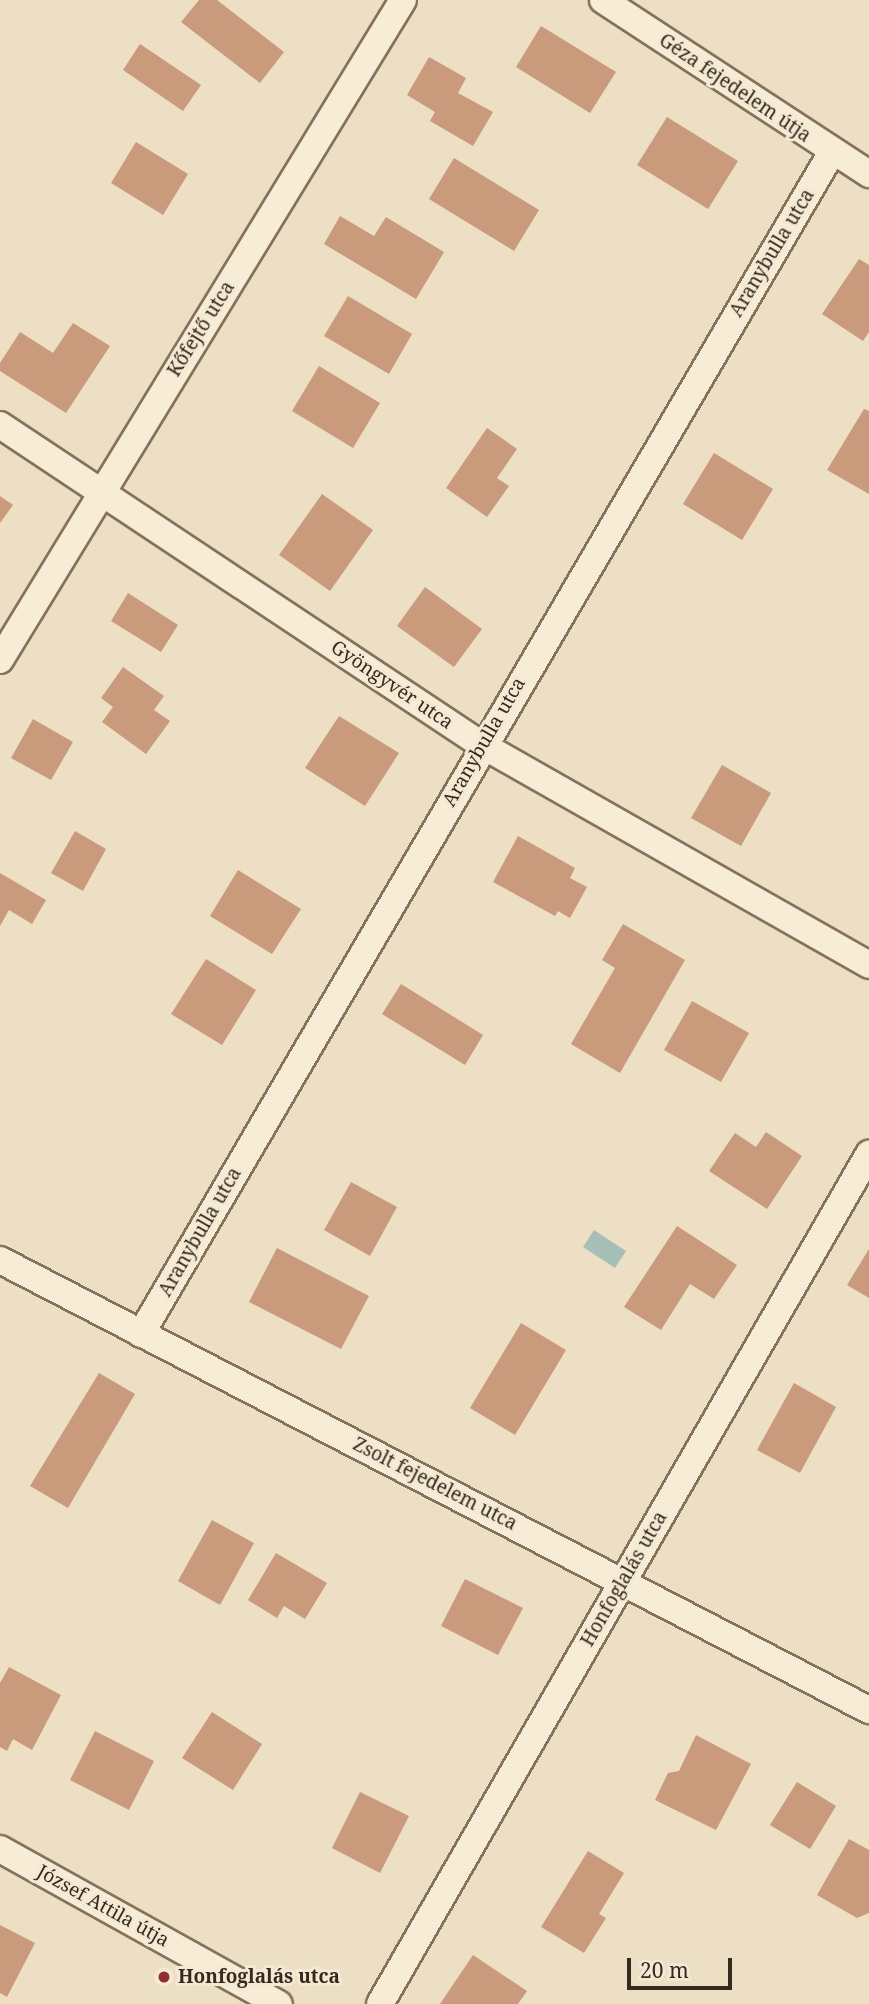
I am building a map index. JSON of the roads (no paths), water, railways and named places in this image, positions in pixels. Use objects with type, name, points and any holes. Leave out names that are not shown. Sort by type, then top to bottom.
[{"type":"street","name":"Kőfejtő utca","points":[[0,660],[403,0]]},
{"type":"street","name":"Géza fejedelem útja","points":[[603,0],[869,174]]},
{"type":"street","name":"Aranybulla utca","points":[[141,1334],[482,745],[832,152]]},
{"type":"street","name":"Gyöngyvér utca","points":[[0,425],[482,745],[869,965]]},
{"type":"street","name":"Honfoglalás utca","points":[[380,2004],[869,1154]]},
{"type":"street","name":"Zsolt fejedelem utca","points":[[0,1260],[869,1710]]},
{"type":"street","name":"József Attila útja","points":[[0,1849],[279,2004]]},
{"type":"water","points":[[594,1230],[626,1251],[615,1268],[583,1247]]},
{"type":"place","name":"Honfoglalás utca","points":[[164,1977]]}]
